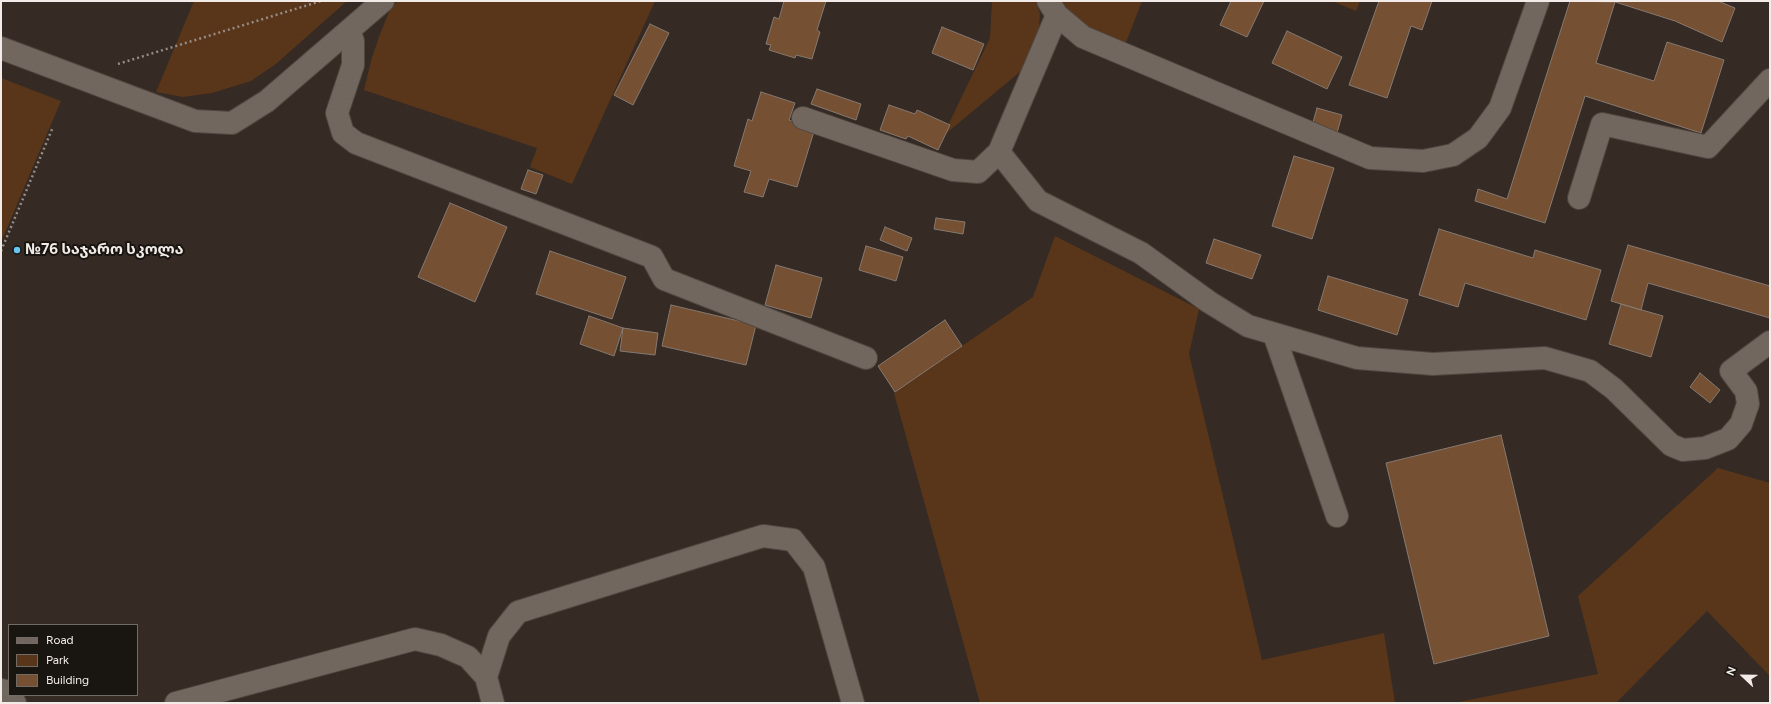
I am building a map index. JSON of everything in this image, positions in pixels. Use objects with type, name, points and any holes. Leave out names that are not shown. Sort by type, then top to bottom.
[{"type":"street","points":[[1,48],[195,121],[232,122],[267,101],[383,1]]},
{"type":"street","points":[[803,118],[954,170],[978,172],[999,152],[1053,8],[1083,37],[1370,158],[1423,161],[1453,155],[1478,138],[1500,108],[1538,1]]},
{"type":"street","points":[[348,31],[354,41],[353,65],[337,113],[344,133],[356,143],[652,257],[664,279],[866,358]]},
{"type":"street","points":[[1579,198],[1602,124],[1708,147],[1770,80]]},
{"type":"street","points":[[999,152],[1038,201],[1141,253],[1209,302],[1248,326],[1357,358],[1433,364],[1545,358],[1590,371],[1614,389],[1671,445],[1684,450],[1705,448],[1728,439],[1740,424],[1748,404],[1746,391],[1731,371],[1770,342]]},
{"type":"street","points":[[1274,334],[1337,516]]},
{"type":"street","points":[[486,677],[499,636],[518,612],[763,536],[793,540],[814,567],[853,703]]},
{"type":"street","points":[[176,703],[415,639],[441,645],[468,657],[486,677],[493,703]]},
{"type":"path","points":[[116,65],[321,1]]},
{"type":"path","points":[[1,251],[53,127]]},
{"type":"green space","points":[[194,1],[347,1],[277,63],[251,81],[212,93],[183,97],[156,92]]},
{"type":"green space","points":[[398,1],[655,1],[572,184],[530,167],[537,148],[364,90],[371,61],[380,34],[391,7]]},
{"type":"green space","points":[[992,1],[1035,1],[1040,13],[1038,41],[1027,66],[943,136],[990,38]]},
{"type":"green space","points":[[1055,1],[1142,1],[1125,45],[1075,22]]},
{"type":"green space","points":[[1332,1],[1360,1],[1356,11]]},
{"type":"green space","points":[[1,78],[61,101],[1,242]]},
{"type":"green space","points":[[1055,236],[1199,309],[1189,354],[1262,660],[1384,633],[1395,703],[980,703],[894,393],[1033,297]]},
{"type":"green space","points":[[1718,468],[1770,483],[1770,676],[1707,611],[1616,703],[1454,703],[1598,674],[1578,596]]},
{"type":"building","points":[[784,1],[826,1],[817,30],[820,32],[812,59],[796,55],[795,58],[769,50],[771,45],[766,44],[774,17],[779,19]]},
{"type":"building","points":[[1231,1],[1264,1],[1247,37],[1220,25]]},
{"type":"building","points":[[1379,1],[1432,1],[1422,30],[1411,26],[1387,98],[1349,85]]},
{"type":"building","points":[[1570,1],[1615,2],[1596,63],[1654,81],[1667,42],[1724,60],[1701,133],[1585,96],[1545,223],[1475,201],[1478,189],[1507,199]]},
{"type":"building","points":[[1612,1],[1718,1],[1735,8],[1722,42],[1675,21]]},
{"type":"building","points":[[650,24],[669,33],[633,105],[614,95]]},
{"type":"building","points":[[942,27],[984,44],[973,70],[932,53]]},
{"type":"building","points":[[1287,31],[1342,57],[1327,89],[1272,63]]},
{"type":"building","points":[[817,89],[861,104],[856,120],[811,104]]},
{"type":"building","points":[[761,92],[795,103],[789,120],[815,128],[797,187],[769,179],[763,197],[744,192],[751,171],[734,166],[748,119],[752,121]]},
{"type":"building","points":[[889,105],[915,114],[917,110],[950,125],[938,150],[908,136],[906,139],[880,130]]},
{"type":"building","points":[[1317,108],[1342,115],[1337,133],[1312,126]]},
{"type":"building","points":[[1294,156],[1334,168],[1312,239],[1272,226]]},
{"type":"building","points":[[528,170],[543,175],[536,194],[521,189]]},
{"type":"building","points":[[450,203],[507,227],[475,302],[418,277]]},
{"type":"building","points":[[936,218],[965,222],[963,234],[934,229]]},
{"type":"building","points":[[885,227],[912,238],[907,251],[880,240]]},
{"type":"building","points":[[1439,229],[1533,258],[1535,250],[1601,270],[1586,320],[1465,283],[1458,307],[1419,295]]},
{"type":"building","points":[[1214,239],[1261,255],[1252,279],[1206,263]]},
{"type":"building","points":[[1628,245],[1770,286],[1770,318],[1648,283],[1641,310],[1611,301]]},
{"type":"building","points":[[866,246],[903,257],[896,281],[859,270]]},
{"type":"building","points":[[550,251],[626,277],[612,319],[536,294]]},
{"type":"building","points":[[776,265],[822,278],[811,318],[765,305]]},
{"type":"building","points":[[1328,276],[1408,300],[1397,335],[1318,310]]},
{"type":"building","points":[[1621,304],[1663,316],[1651,357],[1609,344]]},
{"type":"building","points":[[671,305],[756,325],[746,365],[662,346]]},
{"type":"building","points":[[589,316],[623,328],[614,356],[580,344]]},
{"type":"building","points":[[945,320],[962,346],[895,392],[878,366]]},
{"type":"building","points":[[623,328],[658,333],[655,355],[620,351]]},
{"type":"building","points":[[1700,373],[1720,390],[1710,403],[1690,387]]},
{"type":"building","points":[[1501,435],[1549,636],[1434,664],[1386,463]]},
{"type":"place","name":"№76 საჯარო სკოლა","points":[[17,250]]}]
